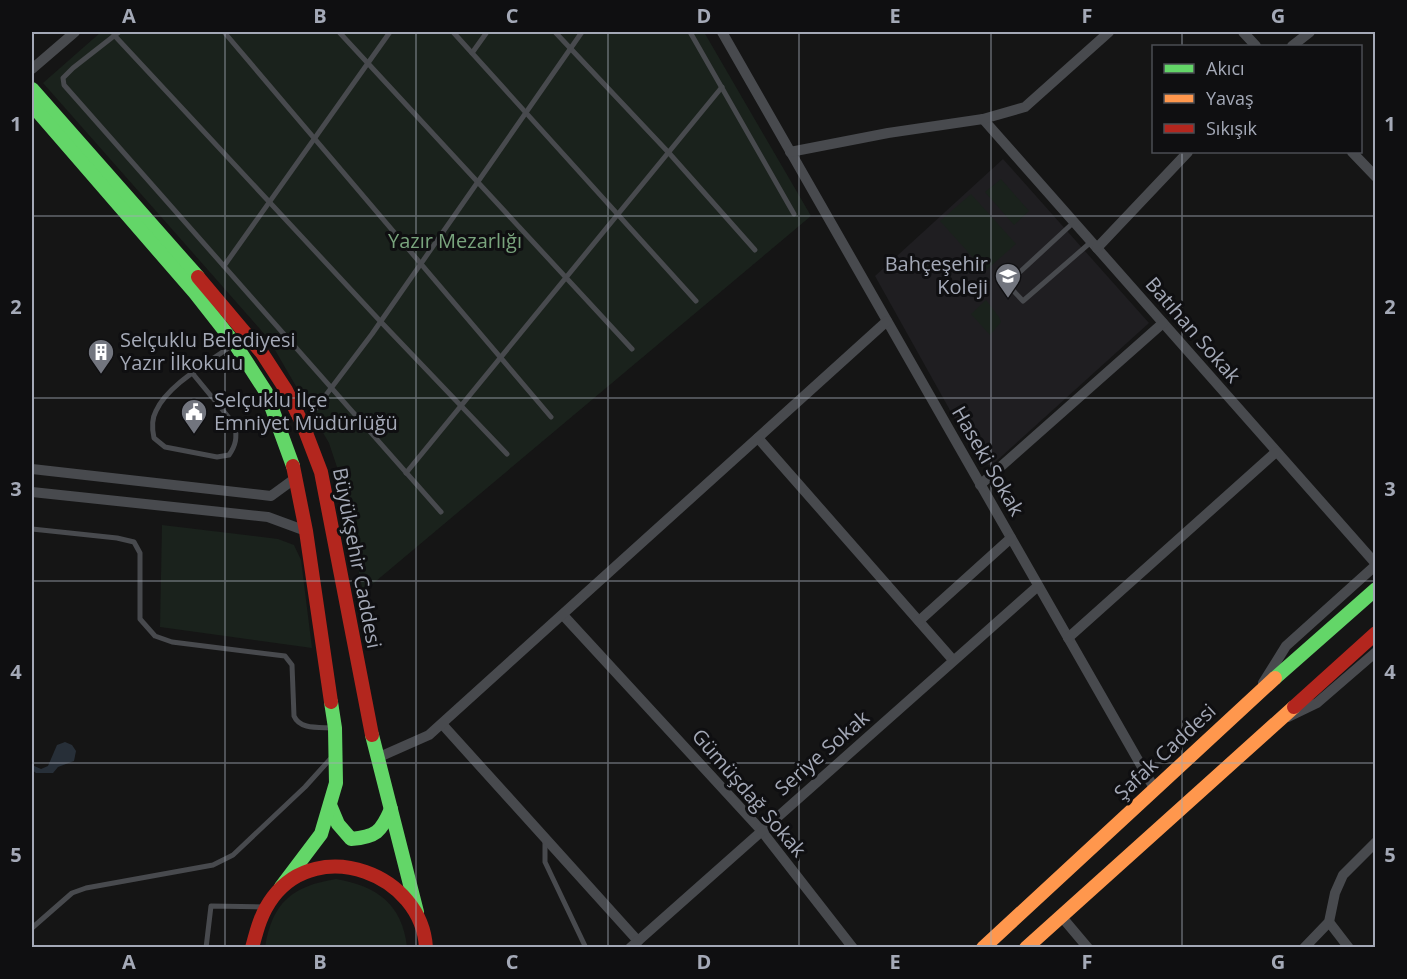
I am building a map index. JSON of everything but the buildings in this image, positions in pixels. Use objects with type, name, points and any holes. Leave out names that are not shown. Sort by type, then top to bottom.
[{"type":"street","points":[[32,69],[75,32]]},
{"type":"street","points":[[722,32],[790,152],[888,133],[983,119],[1025,107],[1109,32]]},
{"type":"street","points":[[1243,32],[1255,45]]},
{"type":"street","points":[[1293,45],[1311,32]]},
{"type":"street","name":"Büyükşehir Caddesi","points":[[32,89],[196,275],[262,354],[286,390],[303,425],[321,472],[377,758],[427,945]]},
{"type":"street","points":[[32,105],[195,293],[235,344],[266,392],[297,477],[335,728],[336,783],[321,834],[264,907],[254,931],[252,948]]},
{"type":"street","name":"Batıhan Sokak","points":[[983,119],[1376,565]]},
{"type":"street","name":"Haseki Sokak","points":[[790,152],[1154,788]]},
{"type":"street","points":[[1094,245],[1187,153]]},
{"type":"street","points":[[1353,153],[1376,177]]},
{"type":"street","points":[[377,758],[429,735],[442,724],[887,321]]},
{"type":"street","points":[[980,485],[1163,323]]},
{"type":"street","points":[[758,438],[953,660]]},
{"type":"street","points":[[1068,638],[1276,452]]},
{"type":"street","points":[[32,469],[271,496],[297,477]]},
{"type":"street","points":[[32,492],[268,517],[306,531]]},
{"type":"street","points":[[268,517],[271,496]]},
{"type":"street","points":[[919,621],[1011,538]]},
{"type":"street","points":[[1254,696],[1286,646],[1376,565]]},
{"type":"street","name":"Seriye Sokak","points":[[634,944],[1038,586]]},
{"type":"street","name":"Şafak Caddesi","points":[[983,948],[1254,696],[1376,588]]},
{"type":"street","name":"Gümüşdağ Sokak","points":[[563,615],[761,830],[853,948]]},
{"type":"street","points":[[1026,948],[1376,633]]},
{"type":"street","points":[[1274,723],[1317,703],[1376,652]]},
{"type":"street","points":[[442,724],[545,837],[634,944]]},
{"type":"street","points":[[330,805],[334,821],[351,838],[374,837],[383,829],[391,809]]},
{"type":"street","points":[[1304,948],[1329,922],[1335,893],[1343,875],[1376,842]]},
{"type":"street","points":[[281,887],[303,872],[328,866],[355,867],[380,875],[401,891],[417,912]]},
{"type":"street","points":[[1061,916],[1088,948]]},
{"type":"street","points":[[1329,922],[1349,948]]},
{"type":"lane","points":[[224,32],[551,417]]},
{"type":"lane","points":[[339,32],[632,349]]},
{"type":"lane","points":[[224,266],[390,32]]},
{"type":"lane","points":[[453,32],[696,301]]},
{"type":"lane","points":[[472,53],[487,32]]},
{"type":"lane","points":[[555,32],[669,153],[754,250]]},
{"type":"lane","points":[[303,425],[381,322],[582,32]]},
{"type":"lane","points":[[690,32],[794,214]]},
{"type":"lane","points":[[441,512],[64,85],[63,78],[73,68],[116,33],[381,322],[507,454]]},
{"type":"lane","points":[[406,473],[722,87]]},
{"type":"lane","points":[[1074,222],[1007,284],[1023,301],[1094,245]]},
{"type":"lane","points":[[193,374],[235,425],[237,435],[235,446],[229,455],[217,457],[165,447],[154,438],[152,426],[155,411],[167,394],[193,374],[235,344]]},
{"type":"lane","points":[[32,529],[117,538],[134,542],[140,553],[140,619],[155,636],[172,642],[285,656],[292,665],[294,716],[297,723],[302,726],[335,728]]},
{"type":"lane","points":[[32,928],[72,893],[86,888],[213,865],[223,861],[305,787],[336,753]]},
{"type":"lane","points":[[545,837],[545,862],[586,948]]},
{"type":"lane","points":[[206,948],[212,906],[264,907]]},
{"type":"shaded area","name":"Bahçeşehir Koleji","points":[[1003,159],[1149,323],[992,465],[980,464],[875,276]]},
{"type":"shaded area","points":[[65,742],[72,745],[76,751],[74,761],[58,767],[53,773],[36,773],[32,770],[32,765],[41,769],[48,766],[57,745]]},
{"type":"green space","name":"Yazır Mezarlığı","points":[[101,32],[704,32],[811,216],[363,592],[338,470],[329,443],[268,338],[43,83]]},
{"type":"green space","points":[[1001,179],[1029,211],[1014,225],[985,192]]},
{"type":"green space","points":[[971,194],[1016,244],[985,271],[940,221]]},
{"type":"green space","points":[[986,300],[1001,322],[990,335],[971,314]]},
{"type":"green space","points":[[162,525],[278,539],[294,545],[301,560],[312,648],[160,627]]},
{"type":"green space","points":[[336,879],[364,887],[385,900],[400,919],[407,947],[265,947],[273,919],[287,899],[307,886]]},
{"type":"traffic: fast","points":[[32,89],[198,277]]},
{"type":"traffic: fast","points":[[32,105],[195,293],[235,344],[266,392],[293,466]]},
{"type":"traffic: fast","points":[[1275,678],[1376,589]]},
{"type":"traffic: fast","points":[[281,887],[321,834],[336,783],[335,728],[331,702]]},
{"type":"traffic: fast","points":[[372,735],[417,912]]},
{"type":"traffic: fast","points":[[330,805],[338,824],[351,839],[366,837],[377,832],[391,809]]},
{"type":"traffic: slow","points":[[983,948],[1275,678]]},
{"type":"traffic: slow","points":[[1026,948],[1294,707]]},
{"type":"traffic: jam","points":[[198,277],[262,353],[286,390],[303,425],[321,472],[372,735]]},
{"type":"traffic: jam","points":[[293,466],[306,531],[331,702]]},
{"type":"traffic: jam","points":[[1294,707],[1376,633]]},
{"type":"traffic: jam","points":[[252,948],[260,921],[273,897],[293,879],[316,869],[341,867],[365,872],[388,883],[407,900],[420,922],[426,948]]},
{"type":"place","name":"Bahçeşehir Koleji","points":[[1008,299]]},
{"type":"place","name":"Selçuklu Belediyesi Yazır İlkokulu","points":[[101,375]]},
{"type":"place","name":"Selçuklu İlçe Emniyet Müdürlüğü","points":[[194,435]]}]
